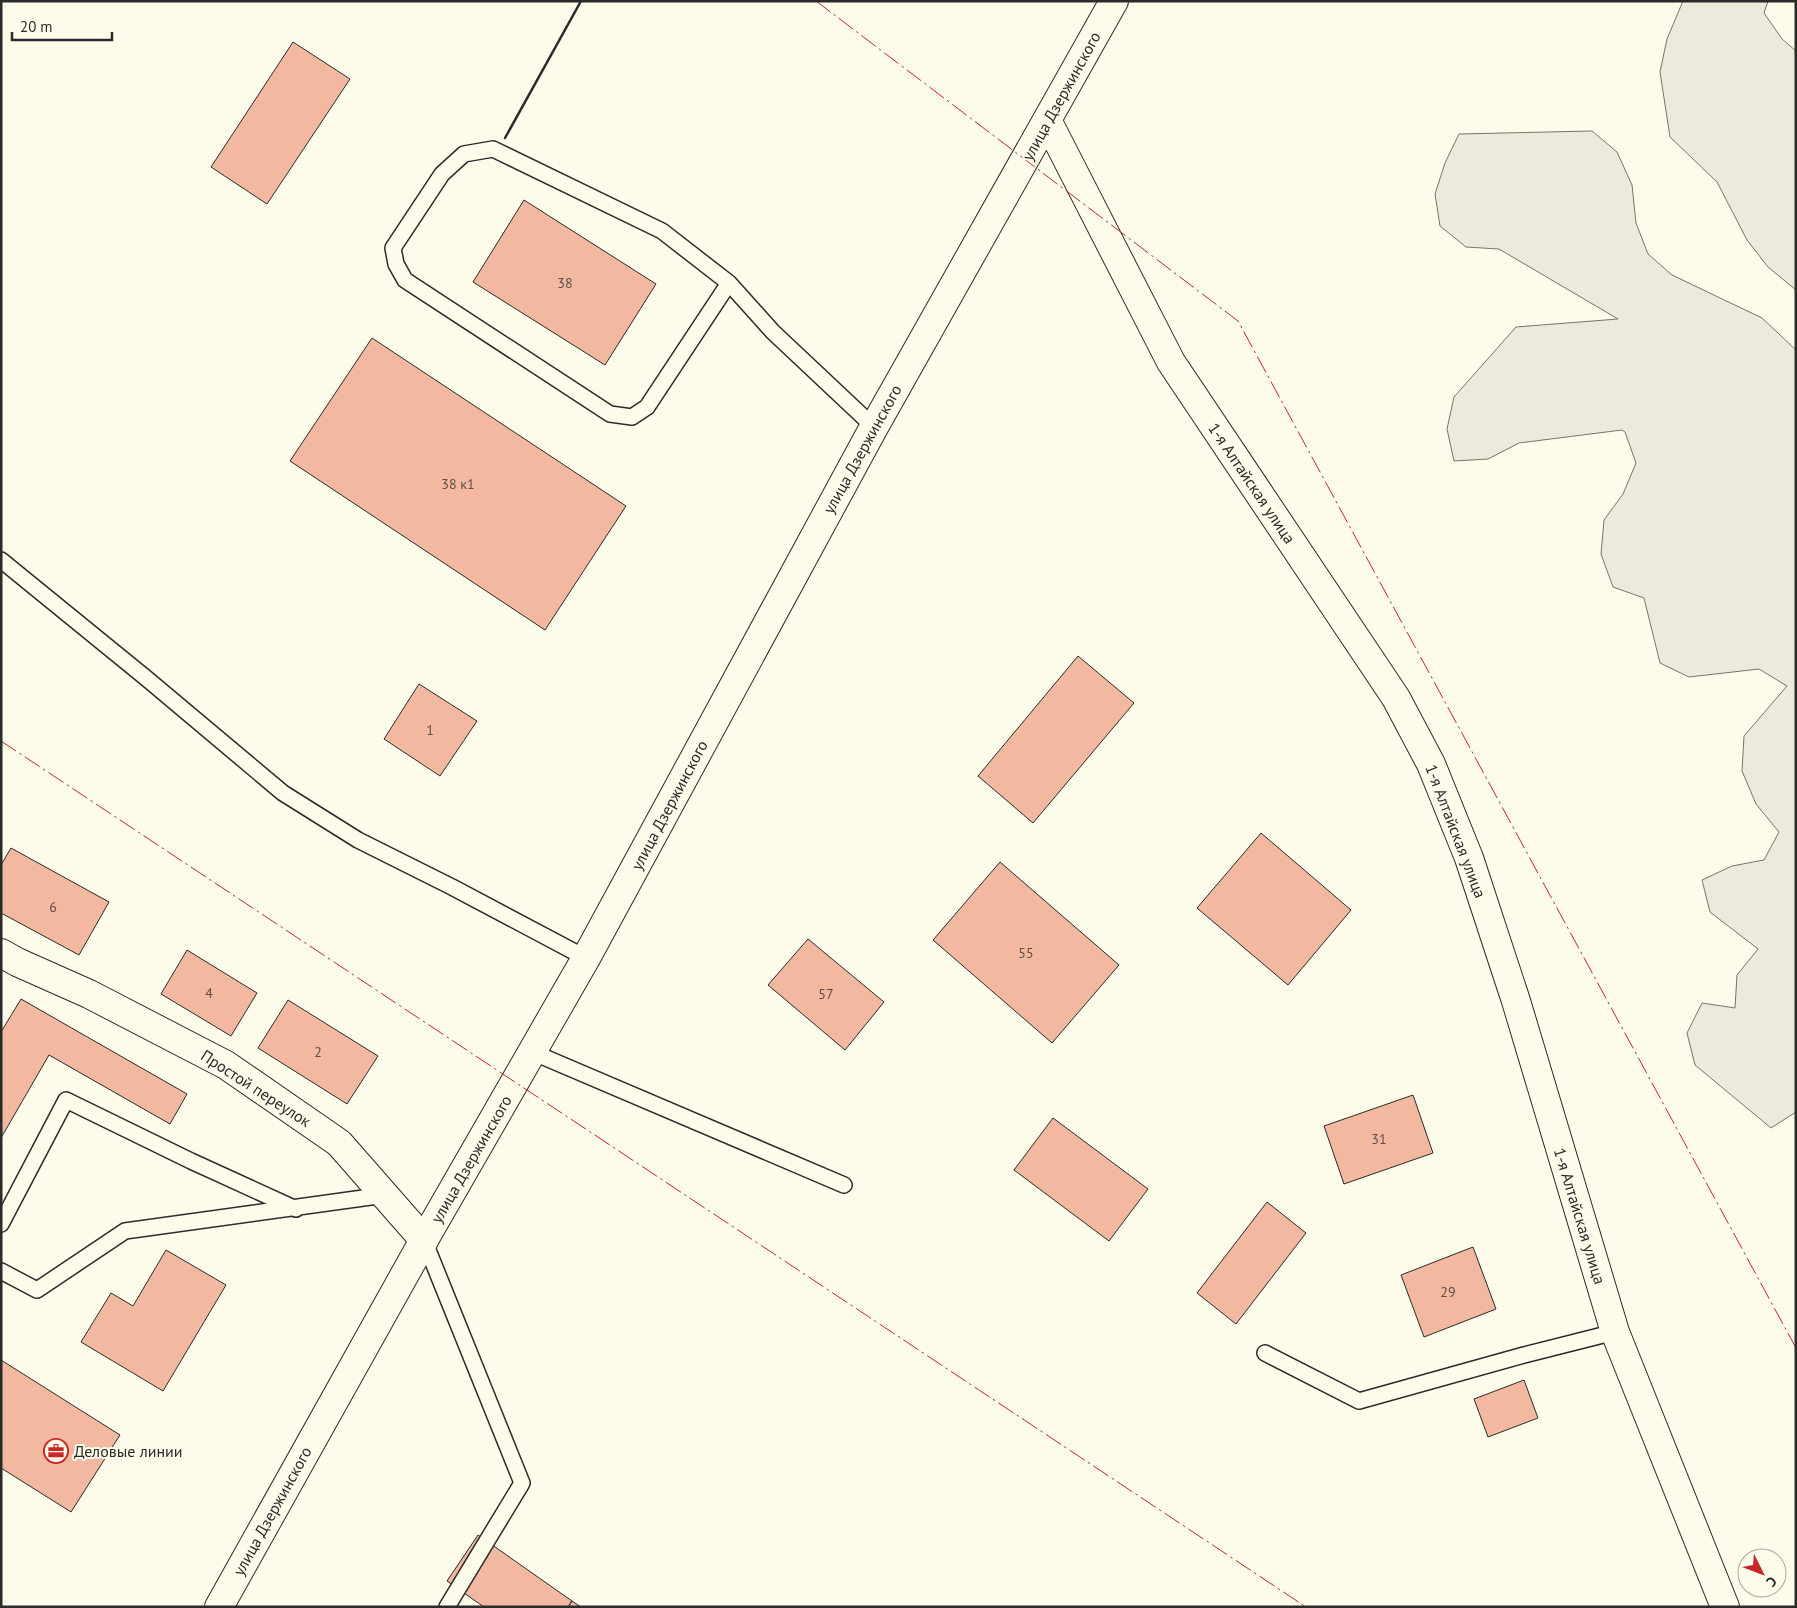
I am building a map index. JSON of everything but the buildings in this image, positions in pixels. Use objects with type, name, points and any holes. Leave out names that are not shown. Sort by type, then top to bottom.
[{"type":"street","name":"улица Дзержинского","points":[[219,1607],[424,1240],[586,958],[874,427],[1114,1]]},
{"type":"street","name":"1-я Алтайская улица","points":[[1047,120],[1171,362],[1396,698],[1431,764],[1469,858],[1516,1001],[1614,1332],[1725,1607]]},
{"type":"street","name":"Простой переулок","points":[[1,953],[90,994],[226,1065],[339,1143],[424,1240]]},
{"type":"lane","points":[[729,283],[647,407],[632,417],[610,414],[405,280],[396,264],[393,248],[442,174],[464,154],[493,149],[662,231],[729,283],[773,332],[874,427]]},
{"type":"lane","points":[[1,560],[283,793],[358,840],[586,958]]},
{"type":"lane","points":[[532,1052],[844,1185]]},
{"type":"lane","points":[[1,1224],[66,1100],[191,1161],[296,1209]]},
{"type":"lane","points":[[1,1271],[37,1290],[125,1232],[385,1195]]},
{"type":"lane","points":[[424,1240],[522,1483],[447,1607]]},
{"type":"lane","points":[[1265,1353],[1359,1401],[1614,1332]]},
{"type":"shaded area","points":[[1683,1],[1768,1],[1764,13],[1782,39],[1796,51],[1796,290],[1768,267],[1747,240],[1717,182],[1670,137],[1660,72],[1667,39]]},
{"type":"shaded area","points":[[1592,131],[1617,152],[1632,185],[1636,223],[1648,254],[1672,275],[1762,318],[1796,350],[1796,1112],[1771,1128],[1695,1065],[1687,1033],[1702,1003],[1735,1008],[1737,975],[1758,949],[1710,912],[1702,880],[1732,866],[1764,860],[1779,832],[1756,804],[1742,771],[1744,736],[1787,686],[1759,669],[1689,677],[1660,663],[1644,598],[1613,587],[1601,554],[1604,520],[1623,494],[1636,463],[1625,432],[1622,430],[1519,443],[1488,459],[1454,461],[1447,429],[1454,397],[1516,327],[1618,319],[1499,249],[1466,247],[1440,226],[1435,194],[1445,163],[1459,134]]},
{"type":"wall","points":[[505,138],[581,1]]},
{"type":"power","points":[[816,1],[1238,321],[1796,1348]]},
{"type":"power","points":[[1,741],[1306,1607]]},
{"type":"place","name":"Деловые линии","points":[[56,1451]]}]
